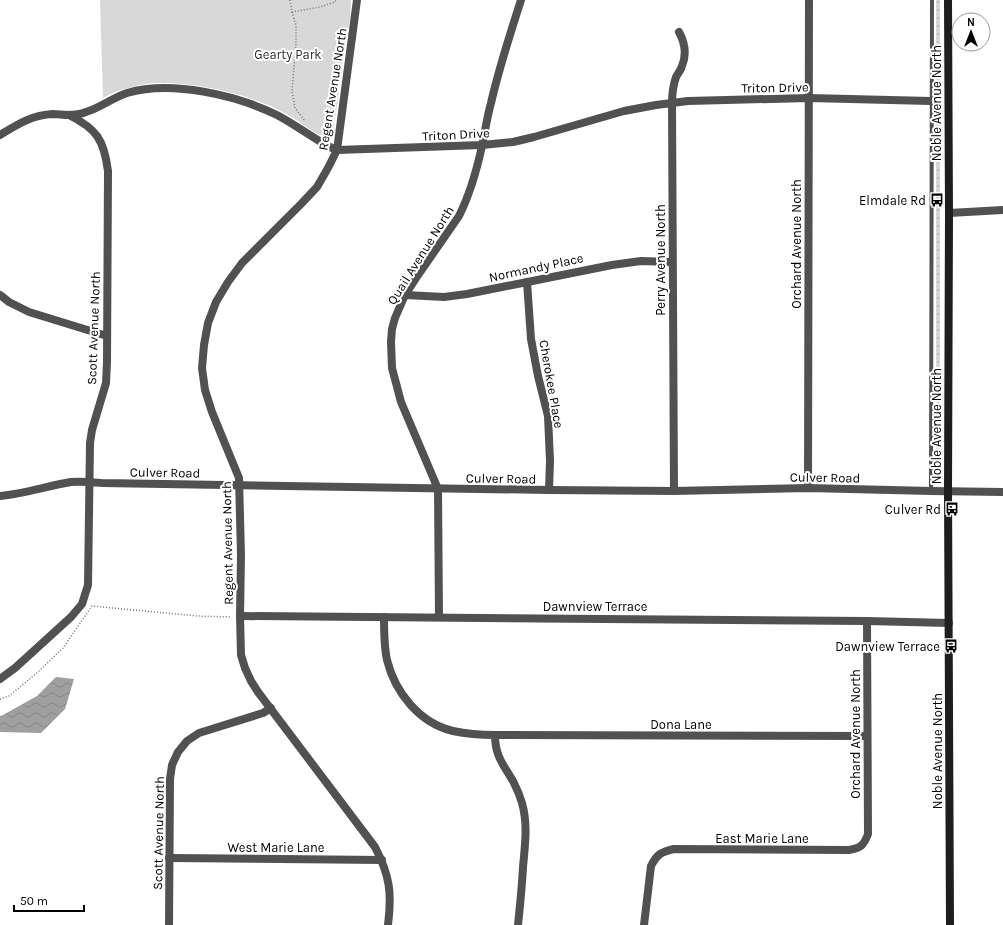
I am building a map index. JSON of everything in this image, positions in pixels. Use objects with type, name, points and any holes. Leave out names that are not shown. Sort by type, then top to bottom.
[{"type":"street","name":"Regent Avenue North","points":[[357,0],[337,150],[317,187],[242,263],[216,302],[208,323],[202,368],[205,390],[212,412],[239,478],[241,555],[236,616],[241,655],[245,668],[251,681],[376,847],[389,882],[390,901],[388,925]]},
{"type":"street","name":"Quail Avenue North","points":[[439,617],[438,489],[401,402],[392,368],[392,329],[405,295],[459,216],[463,207],[478,165],[490,105],[501,63],[521,0]]},
{"type":"street","name":"Orchard Avenue North","points":[[808,488],[809,0]]},
{"type":"street","name":"Noble Avenue North","points":[[948,0],[950,925]]},
{"type":"street","name":"Perry Avenue North","points":[[674,491],[672,103],[673,89],[685,54],[684,41],[679,32]]},
{"type":"street","name":"Triton Drive","points":[[0,135],[25,120],[54,114],[69,115],[86,112],[127,93],[147,89],[181,89],[204,92],[228,97],[254,105],[278,116],[313,138],[337,150],[482,145],[513,142],[624,111],[672,103],[720,100],[809,98],[931,101]]},
{"type":"street","name":"Scott Avenue North","points":[[0,679],[15,668],[71,617],[82,604],[88,585],[90,443],[92,430],[106,383],[108,171],[102,143],[93,131],[82,122],[69,115]]},
{"type":"street","points":[[949,213],[1003,210]]},
{"type":"street","name":"Normandy Place","points":[[405,295],[444,297],[467,294],[612,264],[641,261],[672,262]]},
{"type":"street","name":"Cherokee Place","points":[[527,282],[531,339],[548,416],[550,461],[549,490]]},
{"type":"street","points":[[0,296],[29,312],[107,336]]},
{"type":"street","name":"Culver Road","points":[[0,496],[30,492],[72,482],[438,489],[674,491],[808,488],[1003,492]]},
{"type":"street","name":"Dawnview Terrace","points":[[236,616],[949,623]]},
{"type":"street","points":[[384,617],[384,644],[390,671],[411,706],[418,713],[435,724],[451,731],[495,735],[495,744],[498,756],[514,784],[522,803],[526,823],[518,925]]},
{"type":"street","name":"Orchard Avenue North","points":[[863,845],[868,834],[867,621]]},
{"type":"street","name":"Scott Avenue North","points":[[169,925],[170,779],[172,765],[178,752],[187,741],[199,733],[263,713],[271,708]]},
{"type":"street","name":"Dona Lane","points":[[495,735],[867,736]]},
{"type":"street","name":"East Marie Lane","points":[[644,925],[651,866],[659,853],[674,849],[849,850],[856,849],[863,845]]},
{"type":"street","name":"West Marie Lane","points":[[169,858],[382,860]]},
{"type":"lane","points":[[931,491],[932,0]]},
{"type":"path","points":[[290,0],[296,25],[292,91],[295,108],[306,123]]},
{"type":"path","points":[[292,12],[320,7],[336,0]]},
{"type":"path","points":[[0,699],[9,696],[38,672],[63,648],[92,606],[197,616],[236,616]]},
{"type":"green space","name":"Gearty Park","points":[[100,0],[351,0],[350,19],[333,127],[327,134],[321,135],[315,133],[292,117],[271,106],[244,96],[193,85],[152,83],[117,91],[103,98]]},
{"type":"green space","points":[[936,0],[940,0],[940,472],[937,481],[936,480]]},
{"type":"water","points":[[56,677],[74,679],[65,709],[41,733],[0,732],[0,716],[37,696]]},
{"type":"place","name":"Elmdale Rd","points":[[937,200]]},
{"type":"place","name":"Culver Rd","points":[[952,509]]},
{"type":"place","name":"Dawnview Terrace","points":[[951,646]]}]
